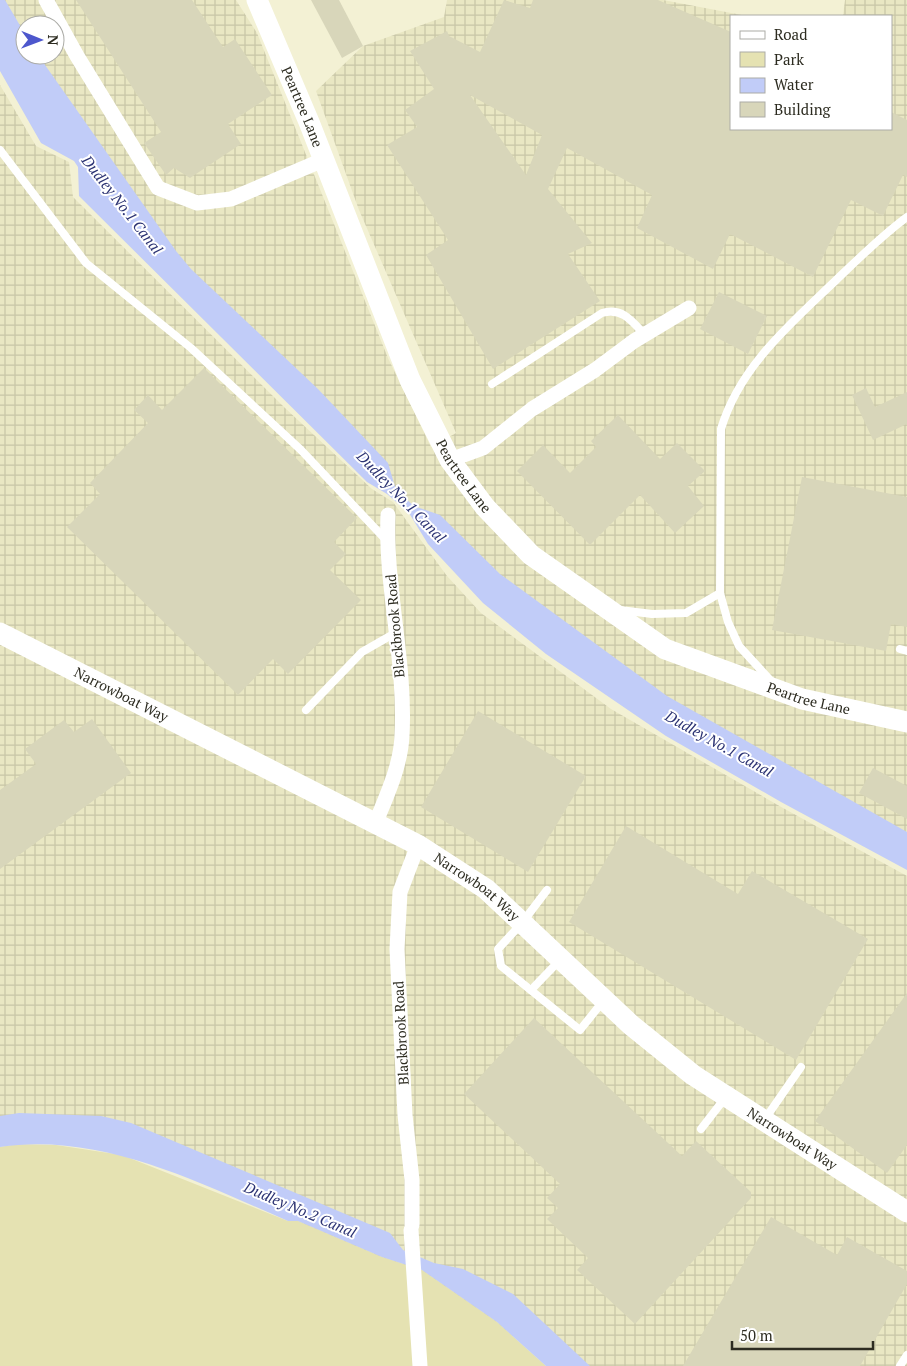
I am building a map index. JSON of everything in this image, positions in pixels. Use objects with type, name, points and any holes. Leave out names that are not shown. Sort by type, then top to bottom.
[{"type":"street","points":[[46,0],[77,56],[158,188],[197,203],[231,199],[324,160]]},
{"type":"street","name":"Peartree Lane","points":[[257,0],[324,160],[410,380],[450,460],[485,507],[531,555],[603,607],[666,649],[802,699],[907,722]]},
{"type":"street","points":[[450,460],[483,448],[532,409],[689,308]]},
{"type":"street","name":"Blackbrook Road","points":[[376,822],[392,783],[402,736],[397,632],[387,541],[388,515]]},
{"type":"street","name":"Narrowboat Way","points":[[0,633],[376,822],[418,845],[486,889],[631,1026],[693,1075],[907,1212]]},
{"type":"street","name":"Blackbrook Road","points":[[418,845],[400,892],[397,949],[405,1115],[412,1180],[413,1285],[420,1366]]},
{"type":"lane","points":[[0,150],[86,263],[192,348],[301,450],[387,541]]},
{"type":"lane","points":[[781,691],[739,646],[728,622],[720,592],[721,429],[728,405],[744,377],[779,334],[885,233],[907,217]]},
{"type":"lane","points":[[492,384],[602,313],[611,310],[620,312],[632,320],[645,335]]},
{"type":"lane","points":[[603,607],[652,614],[686,613],[720,592]]},
{"type":"lane","points":[[306,710],[362,652],[397,632]]},
{"type":"lane","points":[[547,890],[522,923],[498,949],[501,966],[580,1030],[604,1000]]},
{"type":"lane","points":[[531,990],[560,959]]},
{"type":"lane","points":[[764,1121],[801,1067]]},
{"type":"lane","points":[[701,1129],[727,1097]]},
{"type":"lane","points":[[900,1366],[907,1355]]},
{"type":"shaded area","points":[[0,0],[236,0],[257,33],[388,358],[431,447],[456,433],[359,210],[316,91],[363,46],[444,17],[447,0],[663,0],[742,15],[730,15],[730,130],[892,130],[892,15],[843,15],[845,0],[907,0],[907,851],[493,588],[238,334],[23,65],[65,65],[65,15],[15,15],[15,51]]},
{"type":"shaded area","points":[[0,85],[36,146],[69,162],[73,197],[285,408],[372,489],[393,502],[447,576],[481,613],[611,709],[783,808],[907,876],[907,1366],[569,1366],[179,1158],[0,1133]]},
{"type":"green space","points":[[17,1144],[56,1145],[122,1155],[288,1221],[298,1221],[382,1257],[422,1270],[497,1322],[546,1366],[0,1366],[0,1147]]},
{"type":"water","name":"Dudley No.1 Canal","points":[[0,0],[5,0],[15,17],[15,65],[45,65],[176,251],[191,269],[318,389],[388,463],[396,490],[414,506],[440,515],[500,574],[667,696],[907,832],[907,870],[781,802],[666,736],[546,654],[483,603],[428,544],[409,513],[387,494],[367,482],[79,196],[78,167],[74,161],[41,143],[0,71]]},
{"type":"water","name":"Dudley No.2 Canal","points":[[19,1113],[101,1116],[131,1123],[390,1233],[403,1250],[434,1263],[463,1269],[513,1294],[590,1366],[546,1366],[497,1322],[422,1270],[382,1257],[298,1221],[288,1221],[184,1176],[111,1154],[75,1147],[37,1144],[0,1147],[0,1116]]},
{"type":"building","points":[[76,0],[192,0],[223,47],[235,39],[272,95],[228,124],[241,144],[190,178],[174,168],[166,175],[144,143],[161,132]]},
{"type":"building","points":[[311,0],[339,0],[363,46],[342,58]]},
{"type":"building","points":[[504,0],[530,8],[533,0],[658,0],[730,32],[730,130],[892,130],[892,112],[907,120],[907,177],[903,175],[883,216],[851,200],[813,277],[730,234],[713,269],[637,228],[652,195],[567,148],[548,189],[592,243],[568,254],[600,301],[493,369],[426,255],[448,240],[387,145],[417,127],[405,110],[434,89],[410,51],[447,31],[449,36],[480,52]],"holes":[[[470,95],[542,135],[526,175]]]},
{"type":"building","points":[[719,292],[767,316],[748,354],[700,329]]},
{"type":"building","points":[[204,368],[357,518],[334,542],[346,554],[330,570],[361,600],[288,674],[273,659],[238,695],[67,527],[100,494],[90,483],[148,423],[134,410],[148,395],[162,410]]},
{"type":"building","points":[[866,388],[875,407],[907,392],[907,424],[873,440],[852,395]]},
{"type":"building","points":[[618,415],[660,459],[677,443],[705,471],[688,486],[704,506],[675,533],[640,495],[590,545],[517,471],[543,445],[570,473],[596,447],[591,441]]},
{"type":"building","points":[[802,477],[907,497],[907,627],[891,624],[886,651],[772,630]]},
{"type":"building","points":[[478,711],[586,776],[528,872],[421,807]]},
{"type":"building","points":[[92,719],[131,773],[0,869],[0,790],[36,764],[25,749],[64,720],[74,732]]},
{"type":"building","points":[[873,768],[907,786],[907,819],[859,793]]},
{"type":"building","points":[[626,826],[738,894],[752,871],[868,939],[796,1060],[569,922]]},
{"type":"building","points":[[907,993],[907,1145],[887,1173],[815,1121]]},
{"type":"building","points":[[534,1018],[682,1156],[696,1141],[751,1192],[751,1198],[635,1324],[577,1270],[588,1258],[547,1219],[558,1208],[547,1198],[560,1184],[464,1094]]},
{"type":"building","points":[[771,1217],[837,1255],[847,1237],[907,1271],[907,1284],[860,1366],[683,1366]]}]
